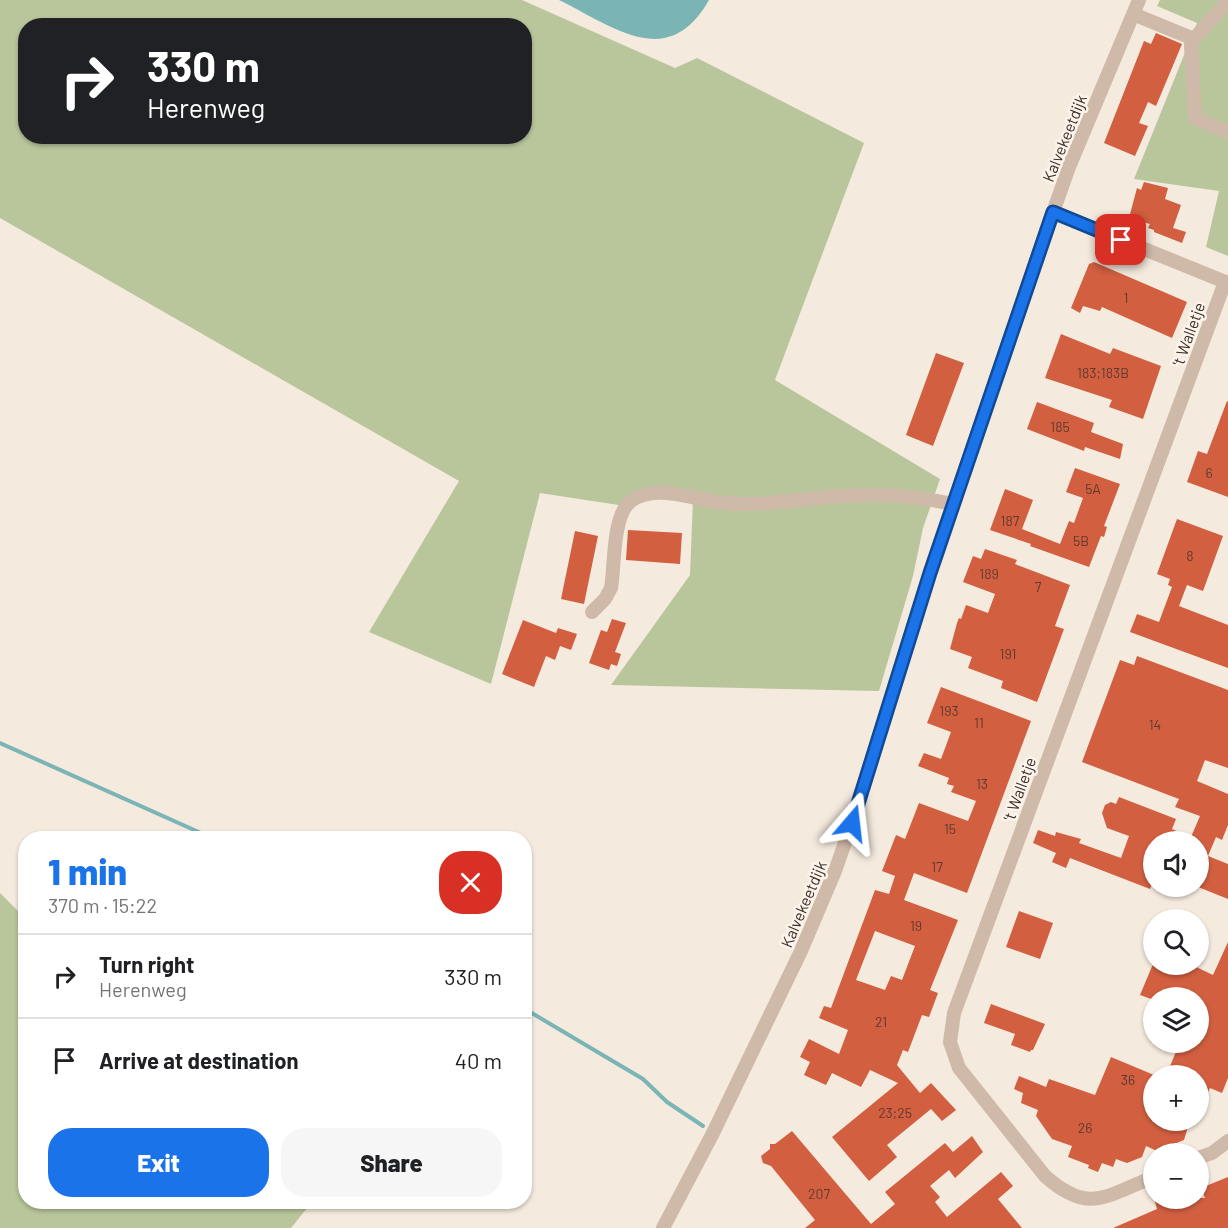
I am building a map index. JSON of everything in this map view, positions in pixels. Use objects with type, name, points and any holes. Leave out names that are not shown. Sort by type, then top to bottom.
[{"type":"street","name":"Kalvekeetdijk","points":[[663,1228],[713,1133],[796,961],[835,871],[930,573],[1053,212],[1069,167],[1139,0]]},
{"type":"street","points":[[1228,1],[1191,45],[1195,118],[1228,132]]},
{"type":"street","points":[[1133,14],[1194,39]]},
{"type":"street","points":[[1053,212],[1227,283]]},
{"type":"street","name":"'t Walletje","points":[[1143,1181],[1098,1199],[1084,1200],[1059,1189],[1045,1176],[959,1068],[950,1042],[954,1013],[1227,283]]},
{"type":"street","points":[[592,612],[606,599],[611,588],[620,514],[631,500],[641,496],[669,493],[734,504],[884,495],[913,496],[953,504]]},
{"type":"street","points":[[1209,1154],[1228,1141]]},
{"type":"green space","points":[[0,0],[522,0],[675,68],[697,58],[864,143],[775,380],[940,479],[923,528],[913,576],[879,691],[611,685],[690,575],[693,498],[669,493],[625,506],[540,493],[491,684],[369,632],[459,481],[0,218]]},
{"type":"green space","points":[[1160,0],[1228,0],[1228,256],[1206,247],[1219,191],[1134,179],[1197,23],[1157,6]]},
{"type":"green space","points":[[0,893],[18,911],[18,1209],[306,1209],[291,1228],[0,1228]]},
{"type":"water","points":[[559,0],[709,0],[693,22],[676,34],[658,39],[639,37],[620,31]]},
{"type":"building","points":[[1156,33],[1182,44],[1156,106],[1148,102],[1139,123],[1148,126],[1135,156],[1104,143],[1144,41],[1151,44]]},
{"type":"building","points":[[1144,182],[1168,188],[1165,199],[1181,205],[1173,228],[1186,232],[1182,243],[1154,232],[1148,228],[1150,224],[1129,218],[1137,188],[1141,190]]},
{"type":"building","points":[[1094,262],[1187,302],[1172,338],[1102,307],[1100,311],[1083,306],[1080,313],[1071,308],[1089,264]]},
{"type":"building","points":[[1061,334],[1110,354],[1113,348],[1161,366],[1143,419],[1109,407],[1112,400],[1045,378]]},
{"type":"building","points":[[936,353],[964,363],[933,446],[906,435]]},
{"type":"building","points":[[1227,401],[1228,497],[1187,482],[1198,451],[1207,454]]},
{"type":"building","points":[[1037,402],[1094,423],[1091,432],[1123,444],[1120,459],[1085,447],[1084,451],[1027,429]]},
{"type":"building","points":[[1075,468],[1120,484],[1104,526],[1107,527],[1104,537],[1101,536],[1089,567],[990,530],[1005,489],[1033,500],[1022,529],[1060,544],[1069,521],[1074,523],[1083,498],[1066,492]]},
{"type":"building","points":[[1177,519],[1223,536],[1203,591],[1187,585],[1179,606],[1228,625],[1228,668],[1130,632],[1137,614],[1159,622],[1172,587],[1168,585],[1170,579],[1157,574]]},
{"type":"building","points":[[628,530],[682,533],[680,564],[626,560]]},
{"type":"building","points":[[575,531],[598,536],[584,604],[561,599]]},
{"type":"building","points":[[985,549],[1017,560],[1015,564],[1070,585],[1055,626],[1064,629],[1037,702],[1001,688],[1003,681],[968,668],[972,657],[950,649],[957,623],[966,605],[988,613],[995,594],[963,582],[973,556],[981,559]]},
{"type":"building","points":[[612,619],[626,623],[615,652],[621,654],[617,666],[611,664],[609,670],[589,663],[601,630],[607,632]]},
{"type":"building","points":[[523,620],[556,633],[558,628],[577,634],[571,650],[560,646],[555,660],[546,656],[534,687],[502,674]]},
{"type":"building","points":[[1137,656],[1228,690],[1228,768],[1205,760],[1197,781],[1228,794],[1228,825],[1222,840],[1216,837],[1209,854],[1209,831],[1194,831],[1200,816],[1175,807],[1179,799],[1082,762],[1120,660],[1134,665]]},
{"type":"building","points":[[941,687],[1031,721],[967,893],[914,873],[904,900],[958,920],[930,990],[938,993],[929,1017],[922,1015],[908,1052],[903,1050],[897,1065],[920,1093],[931,1083],[956,1110],[942,1121],[931,1109],[887,1145],[897,1157],[869,1181],[832,1137],[898,1083],[870,1070],[861,1087],[832,1073],[826,1085],[804,1075],[810,1062],[800,1057],[809,1039],[839,1054],[848,1030],[819,1018],[824,1006],[831,1008],[875,890],[889,894],[895,876],[882,871],[896,835],[905,839],[919,803],[968,821],[976,801],[951,792],[954,786],[947,784],[949,778],[918,766],[924,753],[941,759],[951,732],[927,723]],"holes":[[[875,931],[915,946],[902,980],[891,976],[885,990],[856,980]]]},
{"type":"building","points":[[1119,797],[1176,819],[1172,829],[1177,831],[1143,831],[1143,886],[1070,858],[1066,868],[1052,862],[1056,853],[1033,843],[1038,830],[1055,836],[1056,832],[1081,839],[1079,843],[1121,858],[1129,836],[1107,828],[1102,813],[1105,805],[1111,802],[1116,804]]},
{"type":"building","points":[[1209,856],[1228,864],[1228,899],[1209,891]]},
{"type":"building","points":[[1019,911],[1053,923],[1040,959],[1006,947]]},
{"type":"building","points":[[1228,942],[1228,1078],[1222,1093],[1210,1088],[1209,1090],[1209,1065],[1171,1065],[1175,1053],[1209,1053],[1209,987],[1143,987],[1148,975],[1209,975],[1209,973],[1213,975]]},
{"type":"building","points":[[991,1004],[1045,1024],[1033,1050],[1030,1052],[1011,1045],[1015,1034],[984,1023]]},
{"type":"building","points":[[1111,1057],[1143,1070],[1143,1131],[1187,1131],[1184,1140],[1177,1143],[1143,1143],[1142,1157],[1127,1163],[1116,1159],[1113,1167],[1102,1163],[1098,1172],[1088,1168],[1089,1165],[1068,1157],[1072,1146],[1052,1139],[1036,1116],[1038,1110],[1021,1103],[1023,1093],[1014,1089],[1019,1076],[1046,1087],[1049,1079],[1095,1095]]},
{"type":"building","points":[[792,1131],[871,1224],[895,1204],[885,1192],[945,1143],[953,1152],[972,1136],[983,1152],[955,1178],[949,1170],[930,1186],[940,1197],[935,1202],[947,1217],[1001,1172],[1013,1186],[998,1199],[1022,1228],[805,1228],[815,1220],[771,1166],[763,1163],[761,1156],[770,1149],[770,1144],[775,1144]]},
{"type":"building","points":[[1228,1177],[1228,1228],[1113,1228],[1157,1209],[1209,1209],[1209,1185]]},
{"type":"waterway","points":[[0,743],[196,831]]},
{"type":"waterway","points":[[532,1013],[643,1079],[667,1102],[703,1126]]},
{"type":"route","points":[[852,823],[930,573],[1053,212],[1121,240]]}]
